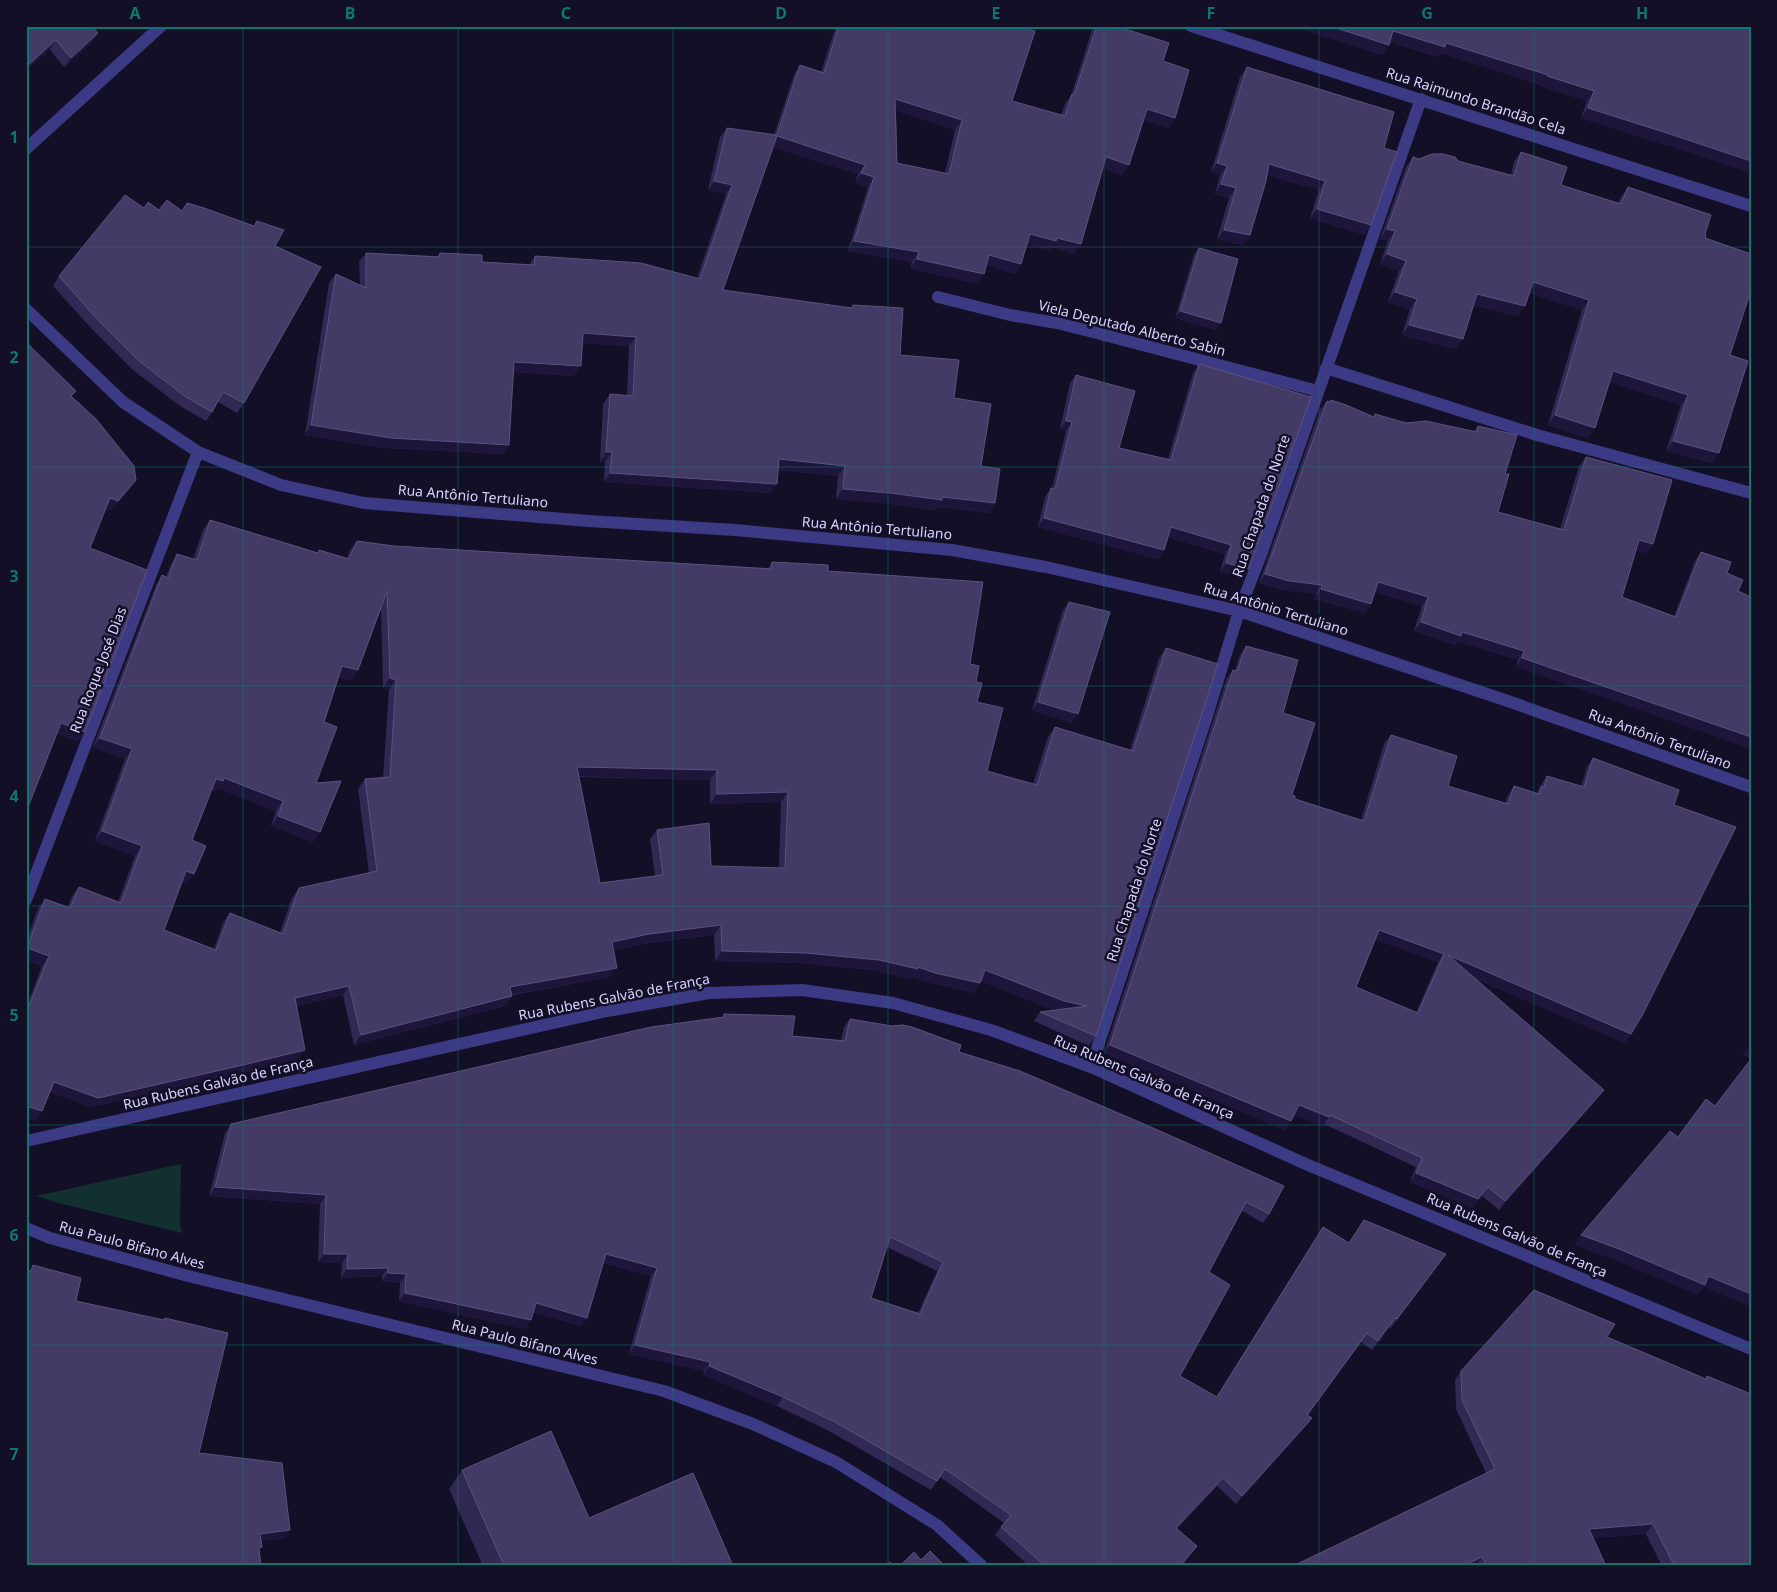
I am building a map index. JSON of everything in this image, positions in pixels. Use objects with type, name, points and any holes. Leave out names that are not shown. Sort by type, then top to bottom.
[{"type":"street","points":[[26,149],[161,26]]},
{"type":"street","name":"Rua Raimundo Brandão Cela","points":[[1191,26],[1751,206]]},
{"type":"street","name":"Rua Chapada do Norte","points":[[1091,1067],[1240,611],[1421,100]]},
{"type":"street","name":"Viela Deputado Alberto Sabin","points":[[938,297],[1010,315],[1057,323],[1318,390]]},
{"type":"street","name":"Rua Antônio Tertuliano","points":[[26,309],[123,402],[198,452],[281,485],[364,502],[589,521],[736,530],[952,550],[1055,569],[1240,611],[1502,699],[1751,787]]},
{"type":"street","points":[[1326,368],[1537,435],[1751,493]]},
{"type":"street","name":"Rua Roque José Dias","points":[[26,900],[198,452]]},
{"type":"street","name":"Rua Rubens Galvão de França","points":[[26,1141],[607,1011],[709,993],[802,990],[893,1003],[991,1030],[1091,1067],[1308,1165],[1751,1349]]},
{"type":"street","name":"Rua Paulo Bifano Alves","points":[[26,1228],[50,1238],[188,1276],[664,1392],[753,1424],[836,1462],[937,1525],[982,1566]]},
{"type":"green space","points":[[181,1164],[180,1224],[182,1233],[36,1196]]},
{"type":"building","points":[[26,26],[92,26],[98,33],[71,58],[56,40],[26,67]]},
{"type":"building","points":[[839,26],[1032,26],[1031,30],[1035,31],[1012,101],[1065,116],[1097,26],[1116,26],[1169,43],[1163,61],[1189,70],[1175,118],[1147,109],[1129,165],[1106,157],[1081,244],[1057,238],[1056,241],[1030,234],[1021,264],[989,255],[984,274],[917,259],[919,252],[854,241],[874,177],[861,173],[865,165],[777,136],[723,290],[852,308],[853,305],[903,308],[900,355],[959,360],[954,398],[991,404],[981,466],[1000,469],[995,503],[942,497],[942,500],[843,489],[845,466],[779,459],[777,484],[610,473],[612,452],[606,452],[610,394],[633,396],[636,337],[583,333],[581,366],[514,362],[509,445],[391,438],[311,425],[336,274],[366,288],[366,253],[439,257],[440,253],[482,255],[482,262],[534,265],[535,256],[641,263],[700,279],[732,185],[714,181],[727,128],[777,135],[800,65],[824,73]],"holes":[[[895,99],[962,120],[949,174],[897,163]]]},
{"type":"building","points":[[1330,26],[1751,26],[1751,161],[1588,108],[1594,91],[1548,75],[1446,43],[1445,47],[1393,31],[1389,45]]},
{"type":"building","points":[[1247,67],[1394,112],[1384,148],[1397,152],[1371,225],[1317,209],[1325,181],[1269,164],[1250,235],[1224,230],[1236,188],[1221,184],[1227,166],[1217,163]]},
{"type":"building","points":[[1521,152],[1567,167],[1561,185],[1621,204],[1628,187],[1711,215],[1705,238],[1751,254],[1751,290],[1730,355],[1748,361],[1719,453],[1673,441],[1688,395],[1613,371],[1595,428],[1555,415],[1589,300],[1533,282],[1525,306],[1477,294],[1463,339],[1409,325],[1417,299],[1395,292],[1406,261],[1387,254],[1395,231],[1387,229],[1413,157],[1419,159],[1432,154],[1443,154],[1455,157],[1458,161],[1514,176]]},
{"type":"building","points":[[125,195],[144,208],[148,202],[159,210],[167,200],[182,211],[187,203],[254,226],[257,221],[284,230],[275,246],[321,267],[244,403],[223,392],[212,412],[186,397],[139,361],[96,318],[59,276]]},
{"type":"building","points":[[1199,248],[1238,259],[1221,323],[1180,311]]},
{"type":"building","points":[[26,341],[76,391],[71,396],[96,419],[134,466],[136,480],[118,501],[110,498],[90,548],[147,570],[85,732],[61,723],[28,807],[26,806]]},
{"type":"building","points":[[1199,364],[1311,397],[1249,569],[1226,563],[1231,545],[1171,527],[1164,550],[1044,518],[1051,488],[1055,489],[1072,422],[1066,421],[1076,375],[1135,391],[1119,448],[1171,460]]},
{"type":"building","points":[[1331,400],[1374,417],[1375,414],[1406,423],[1426,421],[1477,432],[1478,426],[1517,435],[1505,474],[1509,474],[1498,512],[1564,530],[1586,457],[1672,480],[1653,544],[1639,540],[1622,597],[1676,617],[1701,552],[1731,562],[1727,573],[1743,580],[1738,591],[1751,597],[1751,737],[1522,658],[1524,651],[1462,632],[1461,636],[1421,622],[1428,597],[1378,582],[1371,604],[1321,589],[1322,585],[1289,581],[1265,574],[1327,401],[1331,402]]},
{"type":"building","points":[[210,520],[318,553],[319,550],[349,559],[357,541],[394,546],[771,569],[772,562],[828,565],[828,571],[983,582],[970,664],[979,666],[976,682],[982,683],[977,702],[1003,708],[987,771],[1037,785],[1055,727],[1133,751],[1166,648],[1218,664],[1096,1036],[1040,1012],[1087,1006],[1064,1001],[985,970],[980,983],[935,973],[918,967],[918,969],[879,960],[806,953],[722,951],[721,925],[649,934],[612,942],[617,968],[510,987],[512,996],[361,1035],[349,986],[295,998],[305,1050],[98,1098],[54,1082],[42,1111],[26,1106],[26,1004],[29,1006],[49,956],[27,948],[45,899],[70,908],[79,887],[121,903],[142,846],[102,831],[132,749],[100,738],[162,575],[168,578],[177,554],[197,560]],"holes":[[[387,591],[390,678],[396,680],[390,777],[365,779],[377,871],[299,888],[283,934],[230,913],[216,950],[164,930],[186,871],[194,874],[206,846],[192,840],[216,779],[223,781],[224,778],[283,801],[278,816],[320,832],[341,781],[316,783],[337,727],[324,722],[342,666],[358,670]],[[577,767],[717,770],[717,794],[788,792],[785,868],[711,866],[709,823],[657,830],[663,875],[600,883]]]},
{"type":"building","points":[[1069,602],[1110,612],[1078,714],[1038,702]]},
{"type":"building","points":[[1246,646],[1298,660],[1283,713],[1315,723],[1292,795],[1295,796],[1295,799],[1364,821],[1391,735],[1457,756],[1448,786],[1508,804],[1514,786],[1539,794],[1541,787],[1544,787],[1547,776],[1584,787],[1593,758],[1679,790],[1674,805],[1736,827],[1643,1014],[1631,1034],[1448,955],[1604,1090],[1505,1201],[1488,1187],[1478,1199],[1416,1173],[1422,1158],[1330,1115],[1329,1117],[1299,1105],[1291,1121],[1110,1045],[1233,670],[1237,671]],"holes":[[[1379,930],[1444,954],[1418,1013],[1356,987]]]},
{"type":"building","points":[[724,1014],[795,1016],[792,1036],[845,1041],[850,1019],[892,1026],[903,1025],[912,1027],[961,1045],[959,1052],[1020,1071],[1284,1186],[1269,1214],[1246,1202],[1209,1272],[1230,1285],[1180,1376],[1217,1397],[1323,1227],[1349,1243],[1364,1220],[1446,1254],[1378,1341],[1367,1333],[1307,1415],[1312,1418],[1242,1496],[1223,1478],[1176,1528],[1197,1546],[1180,1566],[1041,1566],[1043,1564],[1001,1527],[1011,1515],[945,1469],[937,1481],[835,1422],[783,1397],[709,1366],[710,1362],[635,1345],[657,1268],[606,1254],[587,1318],[536,1303],[531,1320],[405,1293],[406,1274],[388,1273],[388,1268],[347,1269],[348,1254],[324,1254],[326,1195],[215,1187],[231,1124],[651,1027],[724,1017]],"holes":[[[890,1237],[943,1262],[920,1314],[871,1298]]]},
{"type":"building","points":[[1751,1059],[1751,1294],[1708,1276],[1705,1285],[1581,1235],[1670,1131],[1678,1137],[1706,1099],[1715,1106]]},
{"type":"building","points":[[33,1265],[81,1278],[76,1301],[164,1320],[165,1318],[228,1333],[199,1453],[282,1463],[290,1530],[260,1534],[262,1547],[259,1548],[261,1566],[26,1566],[26,1269],[31,1271]]},
{"type":"building","points":[[1534,1290],[1615,1324],[1607,1337],[1706,1379],[1707,1376],[1751,1394],[1751,1566],[1673,1566],[1653,1524],[1589,1529],[1606,1566],[1487,1566],[1482,1557],[1463,1566],[1293,1566],[1495,1469],[1462,1400],[1461,1371]]},
{"type":"building","points":[[551,1431],[589,1518],[693,1473],[733,1566],[504,1566],[462,1470]]},
{"type":"building","points":[[930,1551],[945,1566],[900,1566],[914,1552],[921,1560]]}]
